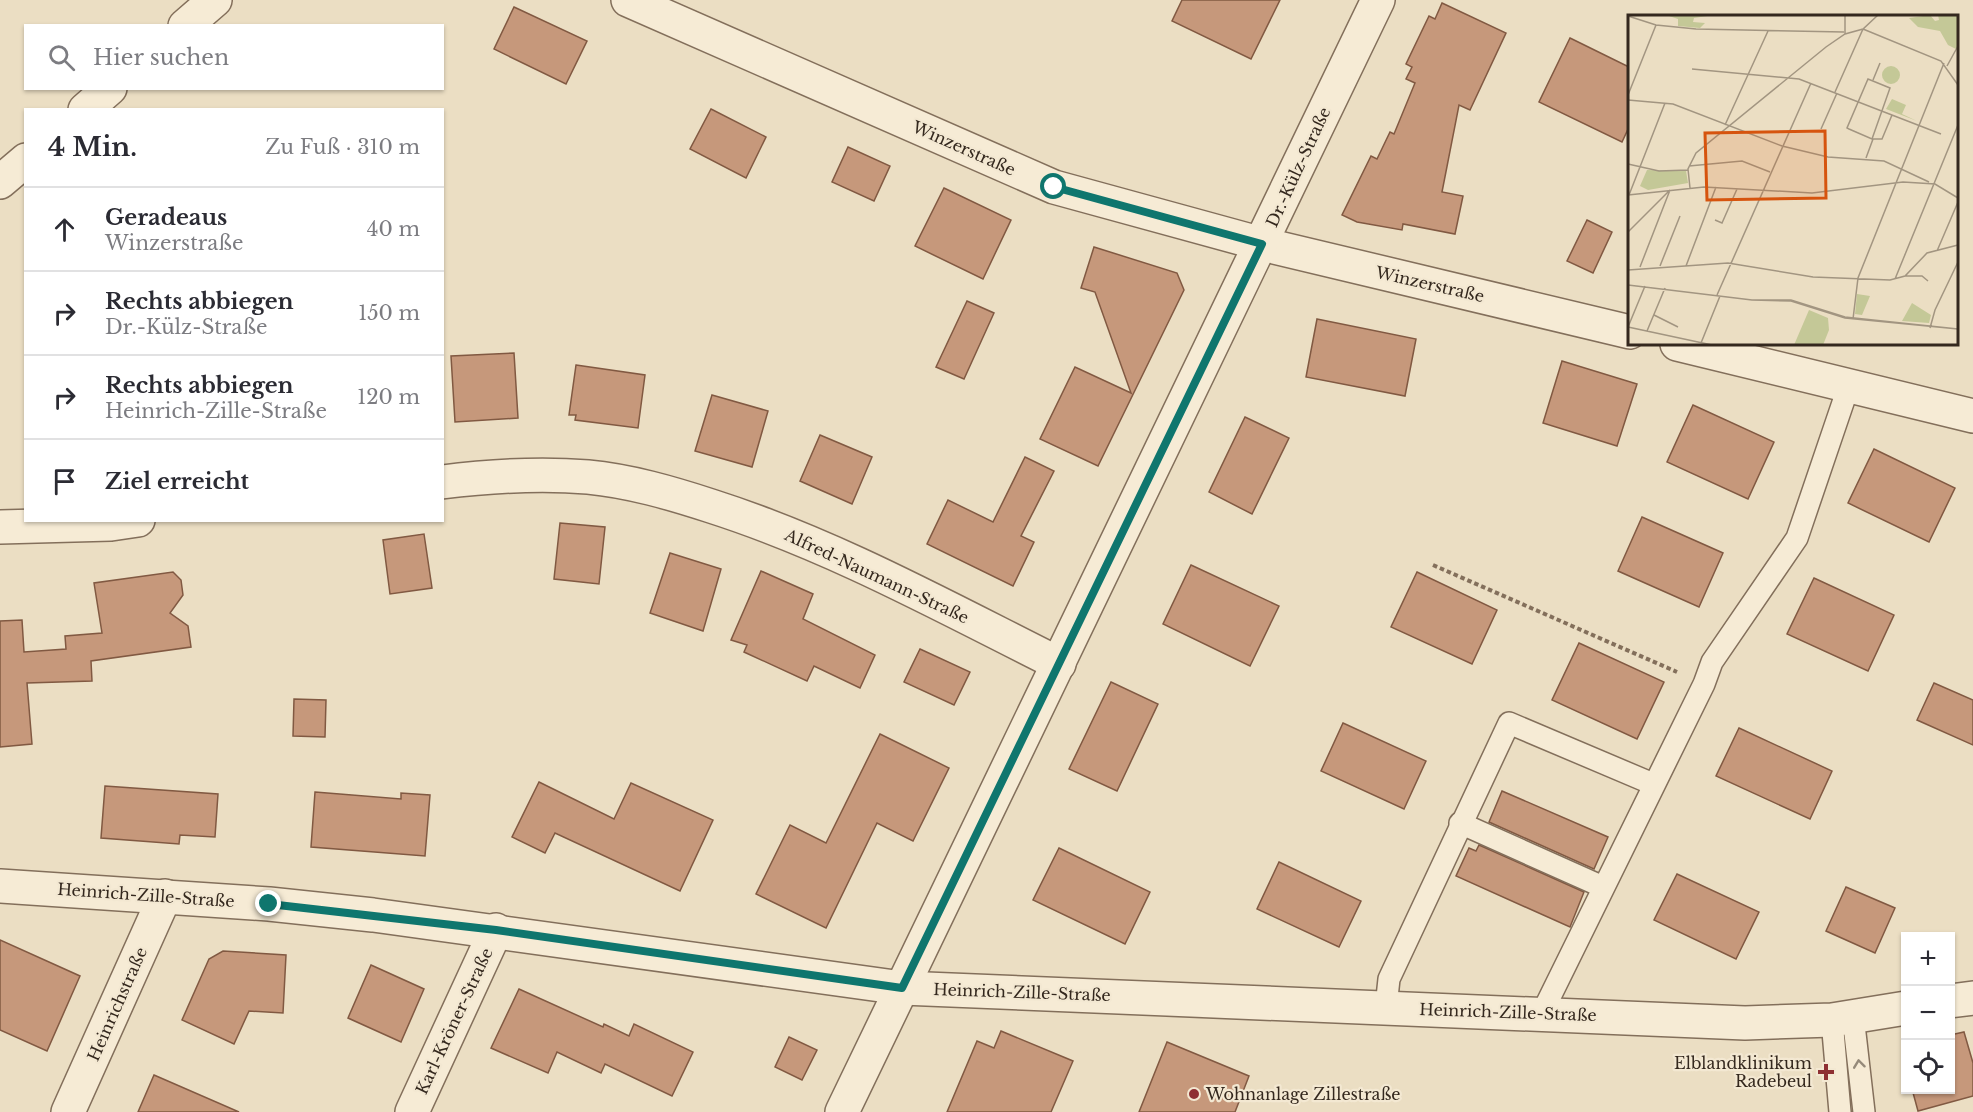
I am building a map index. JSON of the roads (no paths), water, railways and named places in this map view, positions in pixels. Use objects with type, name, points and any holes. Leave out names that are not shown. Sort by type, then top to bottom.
[{"type":"street","points":[[187,24],[215,0]]},
{"type":"street","name":"Winzerstraße","points":[[627,0],[1054,187],[1262,244],[1628,332]]},
{"type":"street","name":"Dr.-Külz-Straße","points":[[842,1112],[1378,0]]},
{"type":"street","points":[[88,108],[108,90]]},
{"type":"street","points":[[0,182],[24,162]]},
{"type":"street","points":[[1681,345],[1973,416]]},
{"type":"street","name":"Alfred-Naumann-Straße","points":[[444,482],[492,476],[586,477],[668,492],[750,519],[818,545],[1059,664]]},
{"type":"street","points":[[0,526],[124,522]]},
{"type":"street","name":"Heinrich-Zille-Straße","points":[[0,886],[269,904],[496,930],[902,988],[1745,1023],[1843,1018],[1901,1009]]},
{"type":"street","name":"Heinrichstraße","points":[[68,1112],[165,896]]},
{"type":"street","name":"Karl-Kröner-Straße","points":[[412,1112],[496,930]]},
{"type":"street","points":[[1955,1000],[1973,998]]},
{"type":"lane","points":[[1542,1013],[1704,684],[1712,662],[1797,538],[1849,385]]},
{"type":"lane","points":[[1386,1007],[1389,979],[1460,823],[1509,723],[1653,784]]},
{"type":"lane","points":[[1460,823],[1603,887]]},
{"type":"lane","points":[[1840,1112],[1843,1018]]},
{"type":"lane","points":[[1843,1018],[1864,1112]]},
{"type":"place","name":"Elblandklinikum Radebeul","points":[[1826,1072]]},
{"type":"place","name":"Wohnanlage Zillestraße","points":[[1194,1094]]}]
